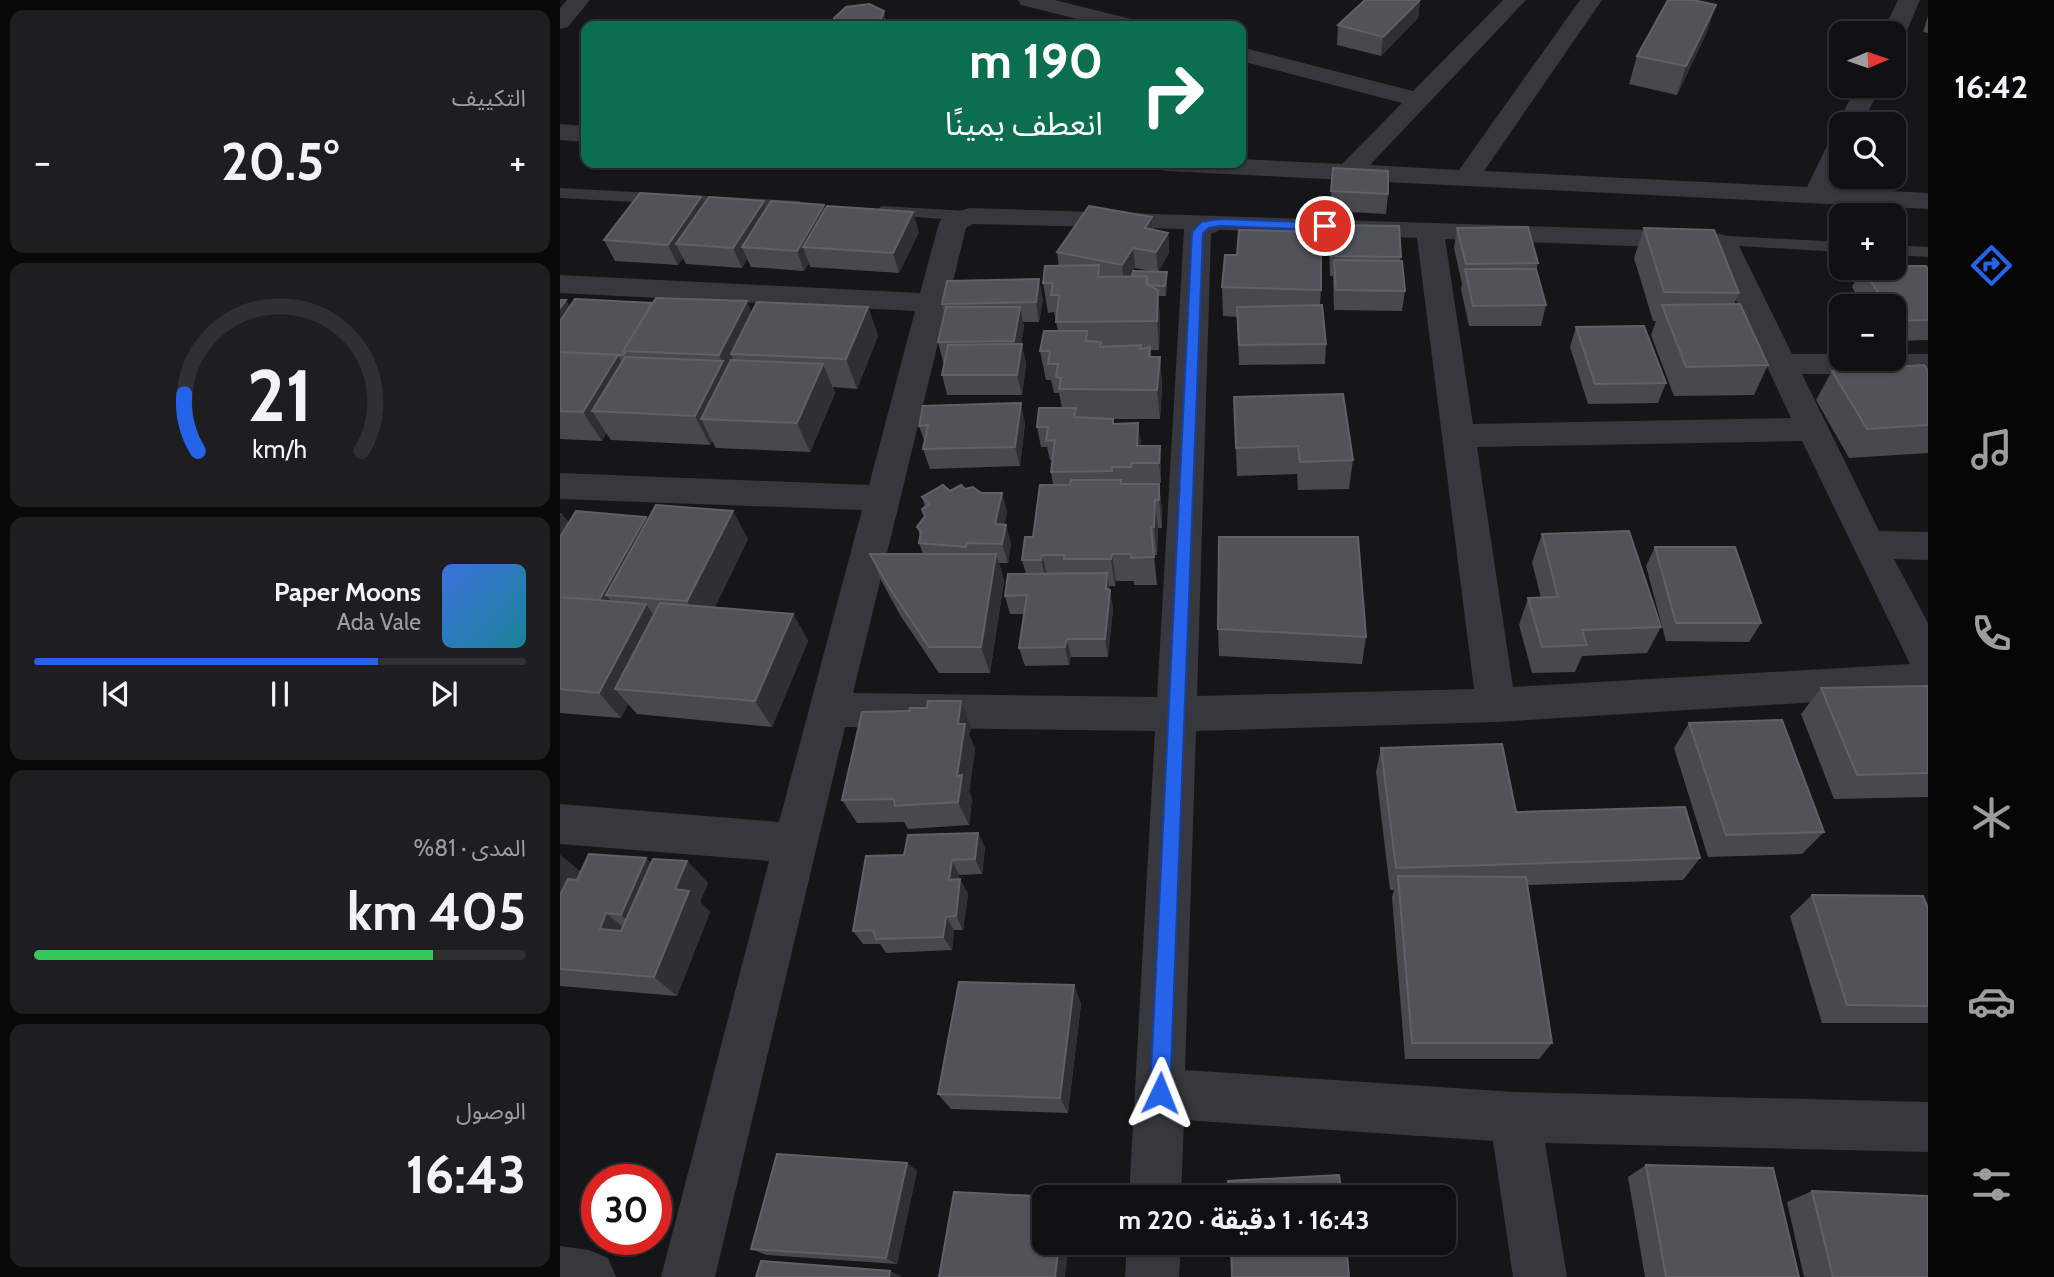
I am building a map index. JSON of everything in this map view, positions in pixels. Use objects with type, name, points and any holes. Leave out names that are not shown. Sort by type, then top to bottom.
[{"type":"street","points":[[560,22],[579,0]]},
{"type":"street","points":[[1029,0],[1111,21]]},
{"type":"street","points":[[1349,172],[1515,0]]},
{"type":"street","points":[[1466,178],[1591,0]]},
{"type":"street","points":[[1899,21],[1909,0]]},
{"type":"street","points":[[1246,55],[1419,100]]},
{"type":"street","points":[[560,132],[581,134]]},
{"type":"street","points":[[1246,167],[1928,201]]},
{"type":"street","points":[[1816,195],[1829,168]]},
{"type":"street","points":[[688,1277],[828,710],[953,223],[970,216],[1220,222],[1712,240],[1724,244],[1784,364],[1868,544],[1928,660]]},
{"type":"street","points":[[1156,1185],[1198,232],[1205,225],[1220,222]]},
{"type":"street","points":[[1430,230],[1496,705]]},
{"type":"street","points":[[560,284],[933,303]]},
{"type":"street","points":[[1784,364],[1928,364]]},
{"type":"street","points":[[1458,436],[1814,429]]},
{"type":"street","points":[[560,486],[882,498]]},
{"type":"street","points":[[1868,544],[1928,545]]},
{"type":"street","points":[[828,710],[1176,714],[1496,705],[1928,679]]},
{"type":"street","points":[[560,824],[797,843]]},
{"type":"street","points":[[1160,1093],[1515,1117],[1928,1127]]},
{"type":"street","points":[[1515,1117],[1540,1277]]},
{"type":"street","points":[[1152,1277],[1153,1255]]},
{"type":"street","points":[[560,1273],[589,1277]]},
{"type":"lane","points":[[560,193],[819,207]]},
{"type":"lane","points":[[860,210],[970,216]]},
{"type":"lane","points":[[1712,240],[1829,246]]},
{"type":"lane","points":[[1906,251],[1928,252]]},
{"type":"building","points":[[1365,0],[1420,0],[1383,37],[1338,25]]},
{"type":"building","points":[[1668,0],[1693,0],[1716,5],[1686,66],[1637,56]]},
{"type":"building","points":[[869,4],[884,11],[881,19],[877,21],[835,21],[834,18],[846,7]]},
{"type":"building","points":[[1333,168],[1388,171],[1388,194],[1331,191]]},
{"type":"building","points":[[640,193],[701,197],[668,245],[604,240]]},
{"type":"building","points":[[709,197],[764,201],[733,248],[676,244]]},
{"type":"building","points":[[771,201],[824,205],[797,251],[742,247]]},
{"type":"building","points":[[827,206],[913,212],[893,253],[803,247]]},
{"type":"building","points":[[1089,206],[1152,217],[1145,228],[1168,233],[1156,252],[1133,248],[1122,265],[1057,252]]},
{"type":"building","points":[[1330,225],[1399,226],[1401,257],[1331,256]]},
{"type":"building","points":[[1528,227],[1538,263],[1466,264],[1457,228]]},
{"type":"building","points":[[1644,228],[1714,230],[1739,293],[1664,292]]},
{"type":"building","points":[[1239,230],[1321,232],[1321,290],[1222,287],[1225,255],[1237,255]]},
{"type":"building","points":[[1334,260],[1402,261],[1405,291],[1336,290]]},
{"type":"building","points":[[1099,265],[1098,277],[1147,276],[1146,284],[1158,290],[1157,321],[1056,322],[1059,295],[1051,295],[1053,283],[1043,283],[1045,266]]},
{"type":"building","points":[[1906,266],[1926,266],[1928,320],[1906,321],[1906,294],[1879,294],[1870,280],[1906,280]]},
{"type":"building","points":[[1465,269],[1536,269],[1546,305],[1473,306]]},
{"type":"building","points":[[1133,271],[1167,272],[1165,286],[1148,285],[1147,276],[1132,276]]},
{"type":"building","points":[[1039,279],[1036,302],[942,304],[947,281]]},
{"type":"building","points":[[656,298],[747,301],[719,355],[623,351]]},
{"type":"building","points":[[575,299],[652,303],[623,355],[560,352],[560,321]]},
{"type":"building","points":[[757,302],[868,307],[846,359],[731,354]]},
{"type":"building","points":[[1740,304],[1768,365],[1686,367],[1662,305]]},
{"type":"building","points":[[1322,305],[1326,344],[1239,345],[1237,307]]},
{"type":"building","points":[[946,307],[1020,307],[1014,341],[938,342]]},
{"type":"building","points":[[1644,326],[1666,383],[1595,384],[1576,327]]},
{"type":"building","points":[[1044,331],[1087,331],[1086,341],[1101,342],[1100,347],[1150,347],[1149,357],[1160,357],[1157,390],[1059,389],[1061,378],[1056,377],[1058,364],[1048,364],[1050,351],[1040,351]]},
{"type":"building","points":[[1022,344],[1017,375],[942,375],[948,345]]},
{"type":"building","points":[[560,352],[618,355],[583,412],[560,411]]},
{"type":"building","points":[[625,357],[723,361],[695,416],[592,411]]},
{"type":"building","points":[[731,360],[823,364],[797,423],[701,419]]},
{"type":"building","points":[[1924,365],[1928,371],[1928,425],[1867,429],[1832,371],[1906,371],[1906,366]]},
{"type":"building","points":[[1343,394],[1353,460],[1300,462],[1298,446],[1236,448],[1234,397]]},
{"type":"building","points":[[1021,403],[1015,447],[923,449],[928,425],[919,426],[923,406]]},
{"type":"building","points":[[1039,408],[1076,408],[1074,417],[1113,419],[1113,424],[1138,423],[1137,446],[1160,446],[1159,463],[1131,463],[1131,467],[1112,467],[1112,471],[1051,472],[1055,440],[1046,441],[1048,427],[1037,427]]},
{"type":"building","points":[[1071,480],[1121,480],[1121,484],[1159,484],[1159,500],[1155,500],[1154,527],[1151,527],[1154,557],[1131,558],[1131,554],[1112,554],[1111,559],[1064,559],[1064,555],[1042,555],[1041,560],[1022,560],[1025,537],[1033,537],[1040,485],[1070,485]]},
{"type":"building","points":[[943,485],[950,491],[961,485],[965,489],[973,487],[981,493],[1002,493],[995,524],[1006,525],[1002,544],[967,543],[966,547],[919,543],[921,531],[917,527],[925,516],[922,509],[929,504],[922,497]]},
{"type":"building","points":[[656,505],[733,511],[687,601],[606,595]]},
{"type":"building","points":[[576,511],[646,517],[599,600],[560,597],[560,537]]},
{"type":"building","points":[[1629,531],[1661,627],[1582,630],[1587,645],[1542,647],[1528,598],[1558,597],[1542,534]]},
{"type":"building","points":[[1219,537],[1358,537],[1366,637],[1218,629]]},
{"type":"building","points":[[1655,547],[1735,547],[1761,623],[1676,623]]},
{"type":"building","points":[[870,554],[996,554],[981,647],[929,647]]},
{"type":"building","points":[[1107,573],[1106,589],[1110,590],[1105,639],[1067,639],[1065,647],[1019,648],[1027,595],[1005,596],[1008,574]]},
{"type":"building","points":[[560,597],[646,604],[599,693],[560,689]]},
{"type":"building","points":[[660,603],[793,614],[755,701],[615,689]]},
{"type":"building","points":[[1928,686],[1928,773],[1857,775],[1821,688]]},
{"type":"building","points":[[928,701],[961,701],[958,724],[965,724],[957,776],[962,775],[958,802],[895,806],[894,799],[842,800],[862,712],[927,708]]},
{"type":"building","points":[[1782,720],[1824,832],[1726,835],[1689,723]]},
{"type":"building","points":[[1502,744],[1516,812],[1685,807],[1700,858],[1396,868],[1381,748]]},
{"type":"building","points":[[978,833],[975,859],[952,860],[949,880],[960,879],[956,916],[946,917],[943,937],[876,939],[873,930],[853,931],[866,856],[904,855],[908,835]]},
{"type":"building","points":[[589,854],[646,858],[621,915],[606,913],[600,929],[621,931],[653,859],[687,861],[675,889],[689,891],[654,977],[560,969],[560,895],[568,879],[577,880]]},
{"type":"building","points":[[1398,876],[1526,877],[1552,1043],[1412,1043]]},
{"type":"building","points":[[1812,895],[1923,896],[1928,908],[1928,1006],[1847,1005]]},
{"type":"building","points":[[959,982],[1074,985],[1060,1098],[938,1094]]},
{"type":"building","points":[[777,1154],[907,1163],[886,1258],[751,1249]]},
{"type":"building","points":[[1646,1165],[1773,1168],[1799,1277],[1666,1277]]},
{"type":"building","points":[[1339,1175],[1340,1185],[1228,1185],[1228,1181]]},
{"type":"building","points":[[1812,1191],[1928,1196],[1928,1277],[1833,1277]]},
{"type":"building","points":[[954,1192],[1032,1196],[1032,1255],[1058,1255],[1055,1277],[939,1277]]},
{"type":"building","points":[[1231,1255],[1347,1255],[1349,1277],[1232,1277]]},
{"type":"building","points":[[761,1261],[890,1271],[889,1277],[756,1277]]},
{"type":"route","points":[[1160,1093],[1198,232],[1205,225],[1220,222],[1325,226]]}]
